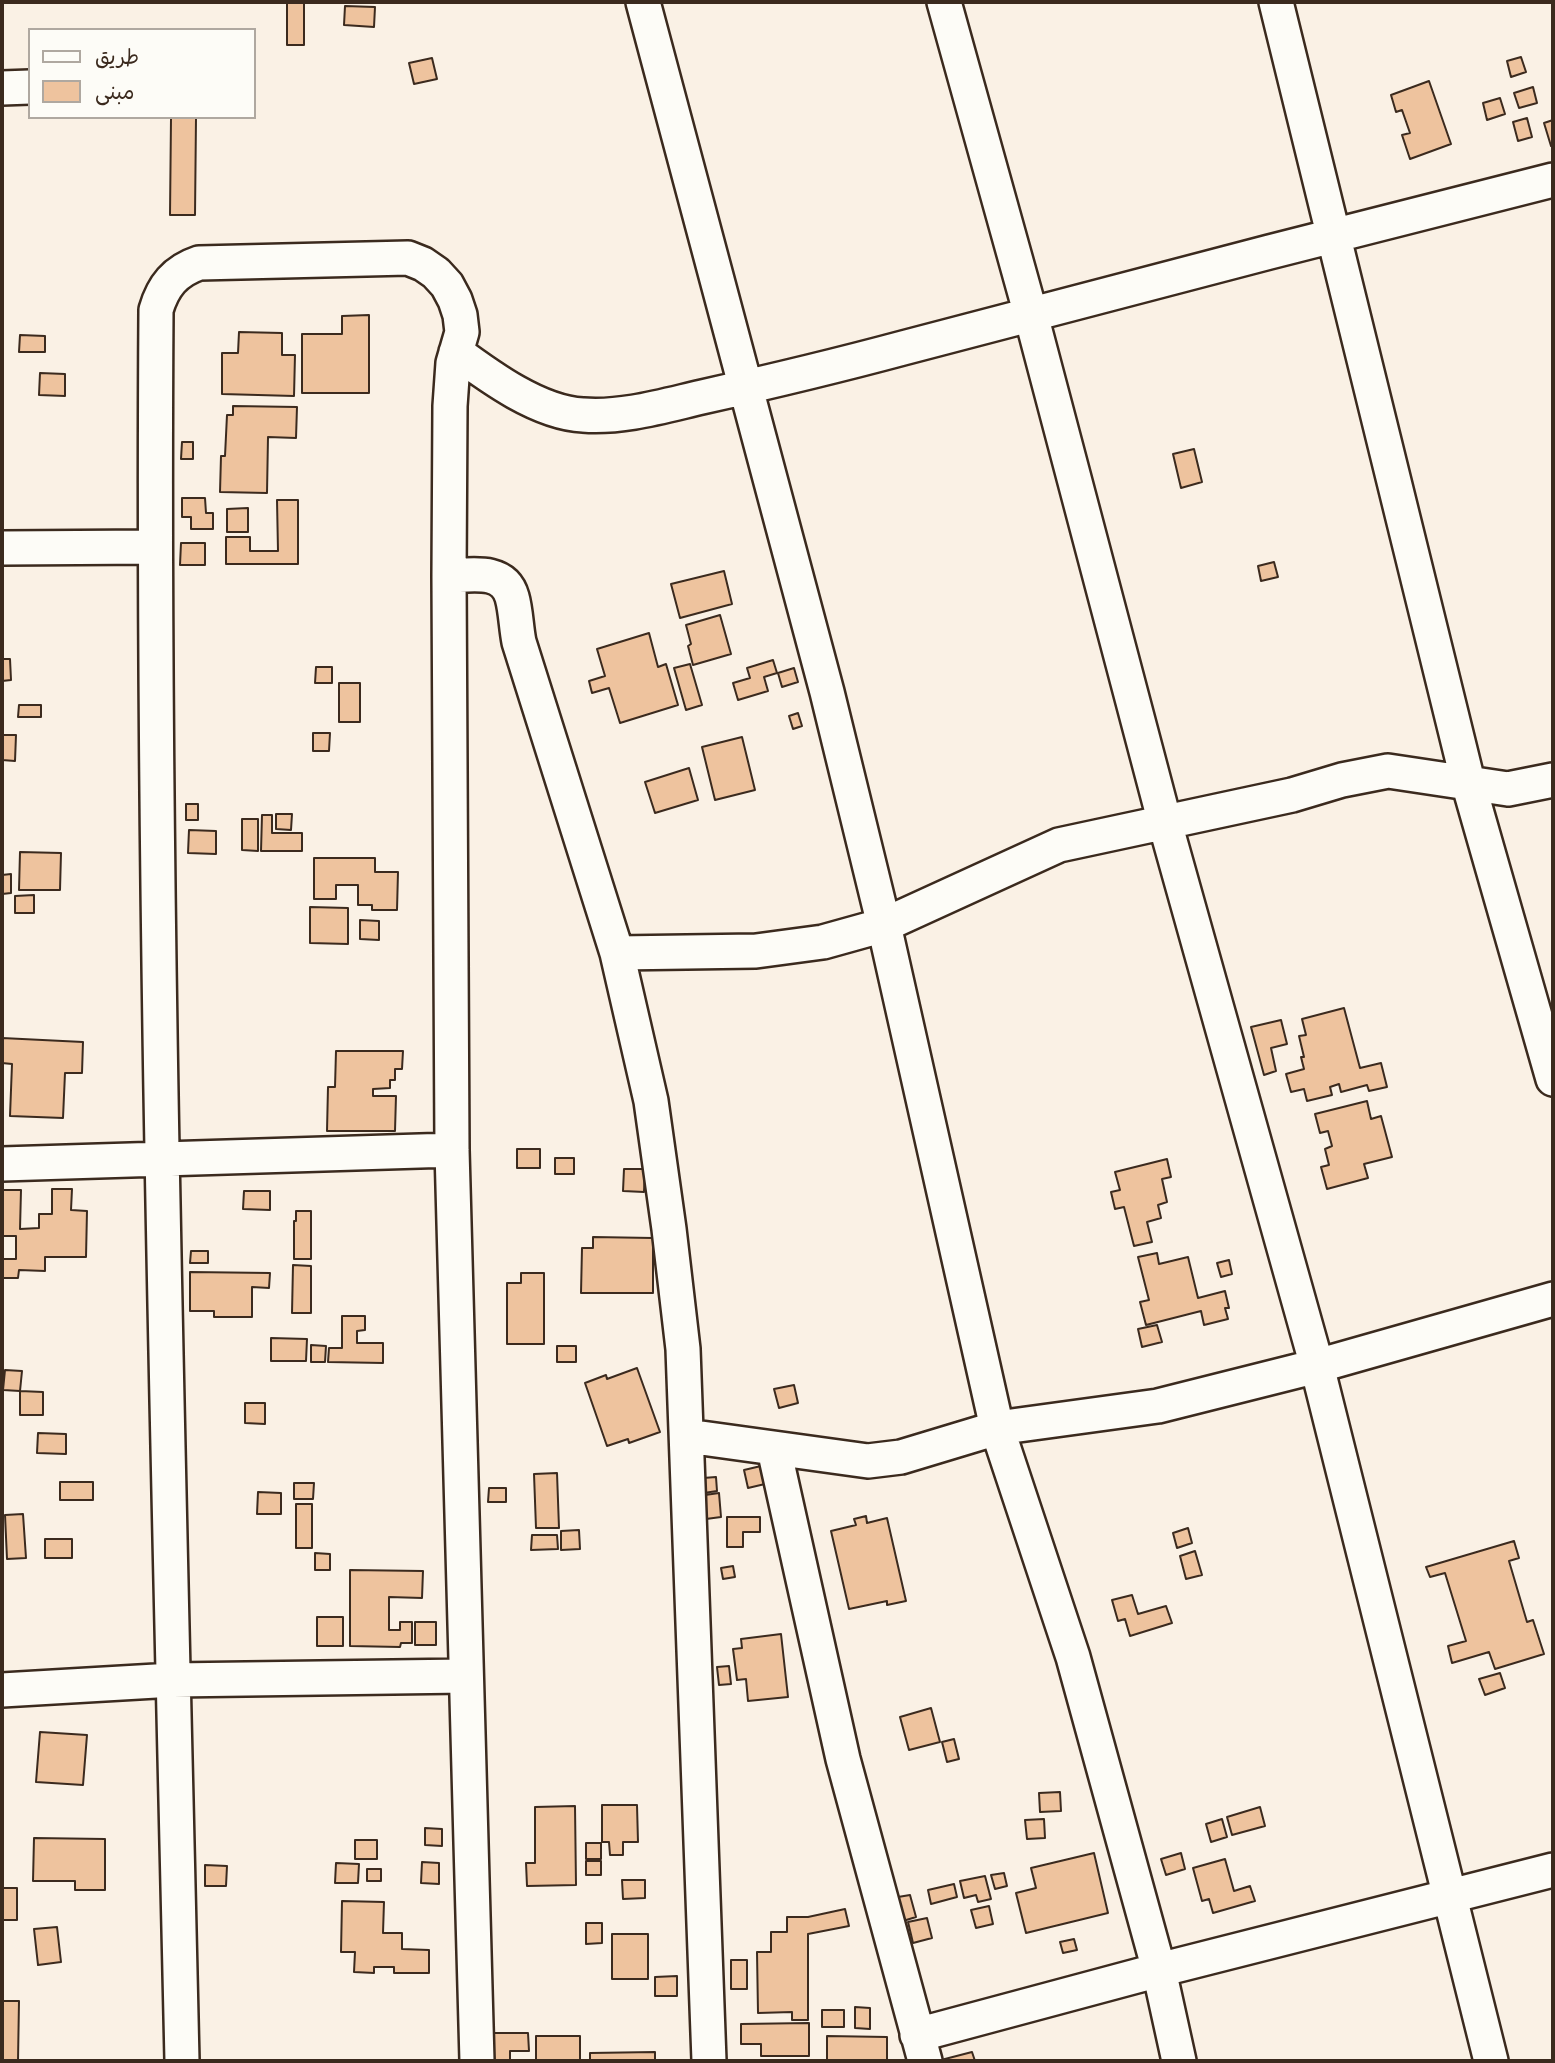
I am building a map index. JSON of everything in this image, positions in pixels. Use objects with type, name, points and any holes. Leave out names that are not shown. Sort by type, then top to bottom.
[{"type":"street","points":[[643,2],[827,692],[884,925],[997,1428],[1073,1657],[1158,1970],[1179,2061]]},
{"type":"street","points":[[944,2],[1031,315],[1165,823],[1317,1366],[1491,2061]]},
{"type":"street","points":[[1276,2],[1468,782],[1553,1079]]},
{"type":"street","points":[[2,88],[28,87]]},
{"type":"street","points":[[456,352],[489,376],[551,408],[580,415],[640,411],[800,375],[1334,234],[1553,180]]},
{"type":"street","points":[[182,2061],[162,1160],[154,547],[156,310],[160,295],[177,273],[199,263],[408,258],[436,273],[447,285],[460,315],[461,331],[453,363],[450,406],[452,1150],[477,2061]]},
{"type":"street","points":[[2,548],[154,547]]},
{"type":"street","points":[[449,576],[480,574],[496,577],[513,597],[519,642],[617,953],[651,1101],[683,1349],[709,2061]]},
{"type":"street","points":[[617,953],[756,951],[822,942],[884,925],[1059,845],[1292,795],[1342,780],[1388,771],[1508,789],[1553,780]]},
{"type":"street","points":[[2,1164],[452,1150]]},
{"type":"street","points":[[687,1436],[868,1461],[901,1457],[997,1428],[1158,1406],[1317,1366],[1553,1299]]},
{"type":"street","points":[[775,1449],[843,1759],[921,2048],[1158,1970],[1553,1870]]},
{"type":"street","points":[[2,1690],[173,1680],[467,1676]]},
{"type":"building","points":[[287,2],[304,2],[304,45],[287,45]]},
{"type":"building","points":[[345,6],[375,7],[374,27],[344,25]]},
{"type":"building","points":[[1521,57],[1526,72],[1511,77],[1507,61]]},
{"type":"building","points":[[432,58],[437,79],[414,84],[409,63]]},
{"type":"building","points":[[1429,81],[1451,144],[1410,159],[1402,135],[1410,133],[1402,110],[1396,112],[1391,95]]},
{"type":"building","points":[[1533,87],[1537,103],[1519,108],[1514,93]]},
{"type":"building","points":[[1500,98],[1505,114],[1487,120],[1483,103]]},
{"type":"building","points":[[1527,118],[1532,137],[1518,141],[1513,122]]},
{"type":"building","points":[[171,119],[196,119],[195,215],[170,215]]},
{"type":"building","points":[[1553,120],[1553,145],[1551,146],[1544,123]]},
{"type":"building","points":[[369,315],[369,393],[302,393],[302,334],[342,334],[342,316]]},
{"type":"building","points":[[239,332],[282,333],[282,355],[295,355],[294,396],[222,394],[222,353],[238,353]]},
{"type":"building","points":[[20,335],[45,336],[45,352],[19,352]]},
{"type":"building","points":[[40,373],[65,374],[65,396],[39,395]]},
{"type":"building","points":[[233,406],[297,407],[296,438],[268,437],[267,493],[220,492],[221,456],[225,456],[227,415],[233,415]]},
{"type":"building","points":[[182,442],[193,442],[193,459],[181,459]]},
{"type":"building","points":[[1194,449],[1202,482],[1181,488],[1173,454]]},
{"type":"building","points":[[182,498],[205,498],[206,513],[213,513],[213,529],[191,529],[191,517],[182,517]]},
{"type":"building","points":[[277,500],[298,500],[298,564],[226,564],[226,537],[250,537],[250,551],[278,551]]},
{"type":"building","points":[[248,508],[248,532],[227,532],[227,509]]},
{"type":"building","points":[[181,543],[205,543],[205,565],[180,565]]},
{"type":"building","points":[[1274,562],[1278,577],[1261,581],[1258,566]]},
{"type":"building","points":[[724,571],[732,604],[680,618],[671,584]]},
{"type":"building","points":[[720,615],[731,654],[693,665],[686,625]]},
{"type":"building","points":[[649,633],[658,667],[666,664],[678,705],[620,723],[609,688],[592,693],[589,681],[605,676],[597,649]]},
{"type":"building","points":[[2,659],[10,659],[11,680],[2,681]]},
{"type":"building","points":[[773,660],[777,673],[764,677],[768,691],[738,700],[733,683],[750,678],[747,668]]},
{"type":"building","points":[[690,664],[702,705],[686,710],[674,668]]},
{"type":"building","points":[[316,667],[332,667],[332,683],[315,683]]},
{"type":"building","points":[[794,668],[798,682],[782,687],[778,673]]},
{"type":"building","points":[[339,683],[360,683],[360,722],[339,722]]},
{"type":"building","points":[[19,705],[41,705],[41,717],[18,717]]},
{"type":"building","points":[[798,713],[802,726],[793,729],[789,716]]},
{"type":"building","points":[[313,733],[330,733],[329,751],[313,751]]},
{"type":"building","points":[[2,735],[16,735],[15,761],[2,760]]},
{"type":"building","points":[[742,737],[755,790],[715,800],[702,747]]},
{"type":"building","points":[[689,768],[698,800],[655,813],[645,782]]},
{"type":"building","points":[[186,804],[198,804],[198,820],[186,820]]},
{"type":"building","points":[[276,814],[292,814],[291,830],[276,829]]},
{"type":"building","points":[[262,815],[272,815],[272,833],[302,833],[302,851],[261,851]]},
{"type":"building","points":[[242,819],[258,819],[258,851],[242,850]]},
{"type":"building","points":[[189,830],[216,831],[216,854],[188,853]]},
{"type":"building","points":[[20,852],[61,853],[60,890],[19,890]]},
{"type":"building","points":[[314,858],[375,858],[375,872],[398,872],[397,910],[372,910],[372,905],[358,905],[358,885],[336,885],[336,899],[314,899]]},
{"type":"building","points":[[11,874],[11,893],[2,894],[2,875]]},
{"type":"building","points":[[34,895],[34,913],[15,913],[15,896]]},
{"type":"building","points":[[310,907],[348,908],[348,944],[310,943]]},
{"type":"building","points":[[360,920],[379,921],[379,940],[360,939]]},
{"type":"building","points":[[1344,1008],[1360,1068],[1381,1063],[1387,1087],[1369,1091],[1367,1085],[1341,1092],[1339,1084],[1330,1087],[1332,1095],[1307,1101],[1304,1089],[1291,1092],[1286,1074],[1304,1069],[1299,1036],[1306,1035],[1302,1019]]},
{"type":"building","points":[[1281,1020],[1287,1044],[1271,1048],[1276,1071],[1264,1075],[1251,1027]]},
{"type":"building","points":[[2,1038],[83,1042],[82,1073],[65,1073],[63,1118],[10,1116],[12,1064],[2,1063]]},
{"type":"building","points":[[336,1051],[403,1051],[402,1069],[395,1069],[395,1080],[390,1080],[390,1088],[373,1089],[373,1096],[396,1096],[395,1131],[327,1131],[328,1087],[335,1087]]},
{"type":"building","points":[[1367,1101],[1371,1119],[1381,1116],[1392,1157],[1364,1164],[1368,1178],[1327,1189],[1321,1167],[1329,1165],[1325,1149],[1332,1146],[1328,1131],[1320,1133],[1315,1114]]},
{"type":"building","points":[[517,1149],[540,1149],[540,1168],[517,1168]]},
{"type":"building","points":[[555,1158],[574,1158],[574,1174],[555,1174]]},
{"type":"building","points":[[1167,1159],[1171,1177],[1162,1179],[1167,1202],[1158,1205],[1161,1218],[1147,1222],[1152,1242],[1134,1246],[1124,1207],[1115,1209],[1111,1192],[1120,1190],[1115,1172]]},
{"type":"building","points":[[624,1169],[645,1169],[644,1192],[623,1191]]},
{"type":"building","points":[[52,1189],[72,1189],[71,1210],[87,1211],[86,1257],[45,1257],[45,1271],[19,1270],[18,1278],[2,1278],[2,1259],[16,1259],[16,1236],[2,1236],[2,1190],[21,1190],[20,1229],[39,1228],[39,1214],[52,1214]]},
{"type":"building","points":[[244,1191],[270,1191],[270,1210],[243,1209]]},
{"type":"building","points":[[296,1211],[311,1211],[311,1259],[294,1259]]},
{"type":"building","points":[[593,1237],[653,1238],[653,1293],[581,1293],[582,1248],[593,1248]]},
{"type":"building","points":[[191,1251],[208,1251],[208,1263],[190,1263]]},
{"type":"building","points":[[1157,1253],[1159,1264],[1188,1257],[1198,1298],[1225,1291],[1229,1308],[1225,1308],[1228,1319],[1204,1325],[1201,1311],[1146,1325],[1140,1302],[1149,1300],[1138,1257]]},
{"type":"building","points":[[1229,1260],[1232,1274],[1221,1277],[1217,1263]]},
{"type":"building","points":[[293,1265],[311,1266],[311,1313],[292,1313]]},
{"type":"building","points":[[190,1272],[270,1273],[269,1288],[252,1287],[252,1317],[214,1317],[214,1311],[190,1311]]},
{"type":"building","points":[[521,1273],[544,1273],[544,1344],[507,1344],[507,1283],[521,1283]]},
{"type":"building","points":[[342,1316],[365,1316],[365,1330],[357,1331],[357,1343],[383,1343],[383,1363],[328,1362],[329,1348],[342,1348]]},
{"type":"building","points":[[1157,1325],[1162,1342],[1142,1347],[1138,1329]]},
{"type":"building","points":[[271,1338],[307,1339],[306,1361],[271,1361]]},
{"type":"building","points":[[311,1345],[326,1346],[325,1362],[311,1362]]},
{"type":"building","points":[[557,1346],[576,1346],[576,1362],[557,1362]]},
{"type":"building","points":[[637,1368],[660,1432],[629,1443],[628,1439],[607,1446],[585,1383],[606,1375],[607,1379]]},
{"type":"building","points":[[5,1370],[22,1371],[20,1391],[3,1390]]},
{"type":"building","points":[[794,1385],[798,1403],[779,1408],[774,1389]]},
{"type":"building","points":[[20,1391],[43,1392],[43,1415],[20,1415]]},
{"type":"building","points":[[245,1403],[265,1403],[265,1424],[245,1423]]},
{"type":"building","points":[[38,1433],[66,1434],[66,1454],[37,1453]]},
{"type":"building","points":[[761,1466],[765,1484],[748,1488],[744,1470]]},
{"type":"building","points":[[557,1473],[559,1528],[536,1528],[534,1474]]},
{"type":"building","points":[[716,1477],[717,1491],[704,1493],[703,1478]]},
{"type":"building","points":[[60,1482],[93,1482],[93,1500],[60,1500]]},
{"type":"building","points":[[294,1483],[314,1483],[313,1499],[294,1499]]},
{"type":"building","points":[[489,1488],[506,1488],[506,1502],[488,1502]]},
{"type":"building","points":[[258,1492],[281,1493],[281,1514],[257,1514]]},
{"type":"building","points":[[719,1493],[721,1517],[706,1519],[705,1495]]},
{"type":"building","points":[[296,1504],[312,1504],[312,1548],[296,1548]]},
{"type":"building","points":[[23,1514],[26,1558],[7,1559],[5,1515]]},
{"type":"building","points":[[866,1516],[867,1523],[887,1518],[906,1601],[887,1605],[887,1601],[849,1609],[831,1531],[856,1525],[854,1519]]},
{"type":"building","points":[[727,1517],[760,1517],[760,1532],[743,1532],[743,1547],[727,1547]]},
{"type":"building","points":[[1188,1528],[1192,1543],[1177,1548],[1173,1533]]},
{"type":"building","points":[[579,1530],[580,1549],[561,1550],[561,1531]]},
{"type":"building","points":[[532,1535],[557,1535],[558,1549],[531,1550]]},
{"type":"building","points":[[45,1539],[72,1539],[72,1558],[45,1558]]},
{"type":"building","points":[[1514,1541],[1519,1558],[1509,1561],[1527,1622],[1533,1620],[1544,1654],[1495,1669],[1489,1652],[1452,1663],[1448,1646],[1466,1641],[1445,1573],[1430,1577],[1426,1567]]},
{"type":"building","points":[[1195,1551],[1202,1575],[1186,1579],[1180,1556]]},
{"type":"building","points":[[315,1553],[330,1554],[330,1570],[315,1570]]},
{"type":"building","points":[[733,1566],[735,1577],[723,1579],[721,1568]]},
{"type":"building","points":[[350,1570],[423,1571],[422,1598],[389,1597],[389,1630],[400,1630],[400,1622],[412,1622],[412,1643],[401,1643],[400,1647],[350,1646]]},
{"type":"building","points":[[1132,1595],[1138,1614],[1166,1606],[1172,1623],[1130,1636],[1125,1619],[1118,1621],[1112,1600]]},
{"type":"building","points":[[317,1617],[343,1617],[343,1646],[317,1646]]},
{"type":"building","points":[[415,1622],[436,1622],[436,1645],[415,1645]]},
{"type":"building","points":[[781,1634],[788,1697],[748,1701],[746,1679],[737,1680],[733,1649],[742,1648],[741,1639]]},
{"type":"building","points":[[729,1666],[731,1684],[719,1685],[717,1667]]},
{"type":"building","points":[[1500,1673],[1505,1688],[1485,1695],[1479,1679]]},
{"type":"building","points":[[931,1708],[940,1742],[909,1750],[900,1717]]},
{"type":"building","points":[[40,1732],[87,1735],[83,1785],[36,1782]]},
{"type":"building","points":[[954,1739],[959,1759],[947,1762],[942,1742]]},
{"type":"building","points":[[1060,1792],[1061,1811],[1040,1812],[1039,1793]]},
{"type":"building","points":[[602,1805],[637,1805],[638,1842],[623,1842],[623,1855],[610,1855],[609,1842],[602,1842]]},
{"type":"building","points":[[575,1806],[576,1885],[527,1886],[526,1863],[535,1863],[535,1807]]},
{"type":"building","points":[[1260,1807],[1265,1826],[1232,1835],[1227,1817]]},
{"type":"building","points":[[1044,1819],[1045,1838],[1027,1839],[1025,1820]]},
{"type":"building","points":[[1222,1819],[1227,1837],[1211,1842],[1206,1824]]},
{"type":"building","points":[[425,1828],[442,1829],[442,1846],[425,1845]]},
{"type":"building","points":[[34,1838],[105,1839],[105,1890],[75,1890],[75,1881],[33,1881]]},
{"type":"building","points":[[355,1840],[377,1840],[377,1859],[355,1859]]},
{"type":"building","points":[[586,1843],[601,1843],[601,1859],[586,1859]]},
{"type":"building","points":[[1094,1853],[1108,1913],[1026,1933],[1016,1893],[1036,1888],[1031,1868]]},
{"type":"building","points":[[1181,1853],[1185,1869],[1166,1875],[1161,1859]]},
{"type":"building","points":[[1225,1859],[1234,1891],[1250,1886],[1255,1901],[1213,1913],[1209,1899],[1202,1901],[1193,1868]]},
{"type":"building","points":[[586,1861],[601,1861],[601,1875],[586,1875]]},
{"type":"building","points":[[422,1862],[439,1863],[439,1884],[421,1883]]},
{"type":"building","points":[[336,1863],[359,1864],[358,1883],[335,1883]]},
{"type":"building","points":[[205,1865],[227,1866],[226,1886],[205,1886]]},
{"type":"building","points":[[367,1869],[381,1869],[381,1881],[367,1881]]},
{"type":"building","points":[[1004,1873],[1007,1886],[995,1889],[991,1875]]},
{"type":"building","points":[[985,1876],[991,1899],[978,1902],[976,1895],[964,1898],[960,1881]]},
{"type":"building","points":[[622,1880],[645,1880],[645,1898],[623,1899]]},
{"type":"building","points":[[954,1884],[957,1897],[931,1904],[928,1890]]},
{"type":"building","points":[[2,1888],[17,1888],[17,1920],[2,1920]]},
{"type":"building","points":[[910,1895],[916,1917],[903,1921],[898,1897]]},
{"type":"building","points":[[342,1901],[384,1902],[383,1933],[402,1933],[402,1949],[429,1950],[429,1973],[394,1973],[394,1967],[374,1967],[374,1973],[354,1972],[355,1952],[341,1952]]},
{"type":"building","points":[[989,1906],[993,1924],[976,1928],[971,1910]]},
{"type":"building","points":[[845,1909],[849,1926],[808,1934],[808,2020],[792,2020],[792,2012],[758,2013],[757,1952],[771,1952],[771,1932],[787,1932],[787,1917],[808,1917]]},
{"type":"building","points":[[927,1918],[932,1938],[913,1943],[908,1922]]},
{"type":"building","points":[[586,1923],[602,1923],[602,1943],[586,1944]]},
{"type":"building","points":[[57,1927],[61,1962],[38,1965],[34,1929]]},
{"type":"building","points":[[612,1934],[648,1934],[648,1979],[612,1979]]},
{"type":"building","points":[[1074,1939],[1077,1950],[1063,1953],[1060,1942]]},
{"type":"building","points":[[731,1960],[747,1960],[747,1989],[731,1989]]},
{"type":"building","points":[[677,1976],[677,1996],[655,1996],[655,1977]]},
{"type":"building","points":[[2,2001],[19,2001],[18,2061],[2,2061]]},
{"type":"building","points":[[855,2007],[870,2008],[870,2029],[855,2028]]},
{"type":"building","points":[[822,2010],[844,2010],[844,2027],[822,2027]]},
{"type":"building","points":[[809,2023],[809,2056],[761,2056],[761,2044],[741,2044],[741,2024]]},
{"type":"building","points":[[493,2033],[528,2033],[529,2051],[510,2051],[510,2061],[494,2061]]},
{"type":"building","points":[[536,2036],[580,2036],[580,2061],[536,2061]]},
{"type":"building","points":[[827,2036],[887,2037],[887,2061],[827,2061]]},
{"type":"building","points":[[655,2052],[655,2061],[590,2061],[590,2053]]},
{"type":"building","points":[[972,2052],[975,2061],[941,2061],[941,2060]]}]
